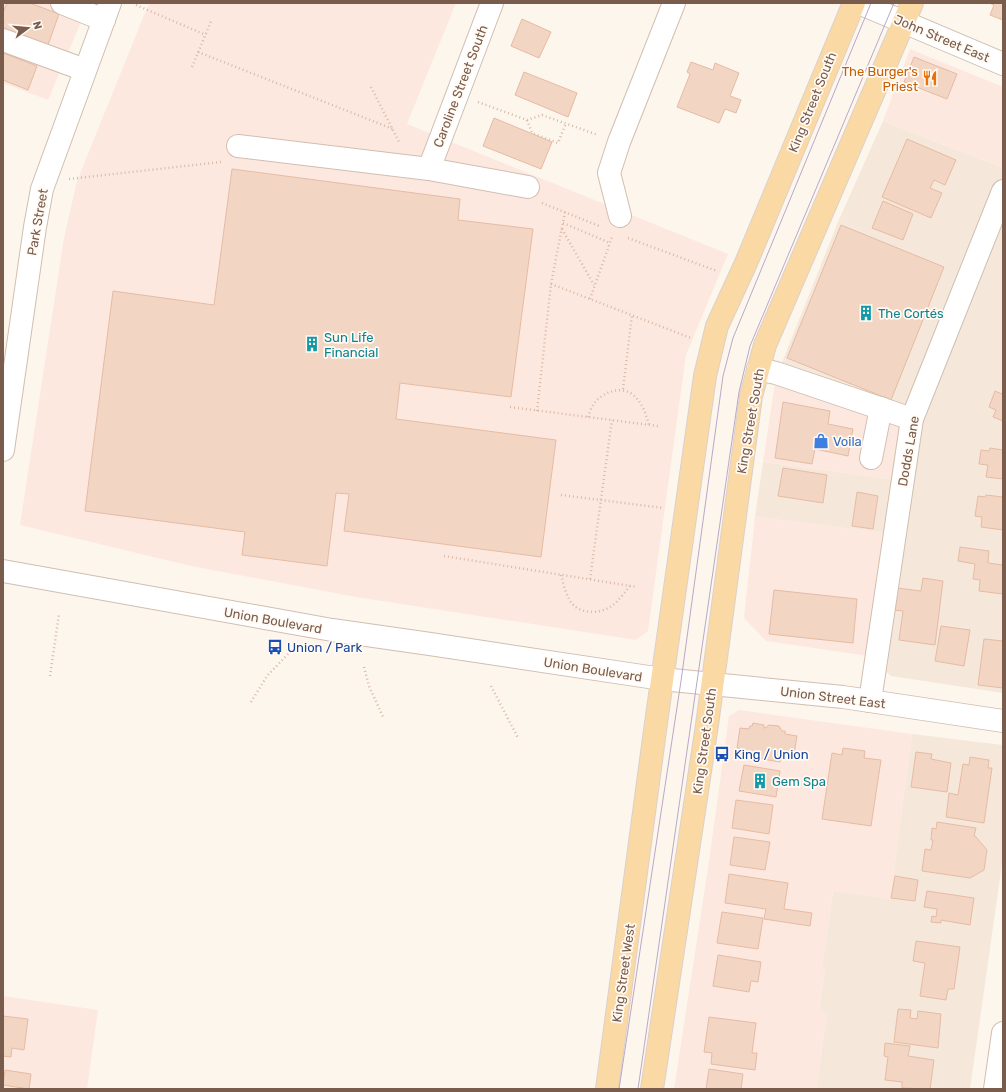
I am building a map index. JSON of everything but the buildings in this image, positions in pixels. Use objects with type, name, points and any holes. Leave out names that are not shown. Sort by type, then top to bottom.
[{"type":"main road","name":"King Street South","points":[[638,857],[705,376],[717,326],[746,263],[854,3]]},
{"type":"main road","name":"King Street South","points":[[652,1089],[712,684],[751,396],[765,346],[908,13]]},
{"type":"main road","name":"King Street West","points":[[607,1089],[638,857]]},
{"type":"street","points":[[62,3],[107,11]]},
{"type":"street","name":"Caroline Street South","points":[[429,169],[492,3]]},
{"type":"street","points":[[620,216],[609,173],[619,142],[674,3]]},
{"type":"street","name":"John Street East","points":[[859,3],[908,13],[1003,64]]},
{"type":"street","name":"Park Street","points":[[3,450],[42,188],[107,11]]},
{"type":"street","points":[[3,40],[85,70]]},
{"type":"street","points":[[238,146],[429,169],[528,187]]},
{"type":"street","name":"Dodds Lane","points":[[870,701],[912,419],[1003,191]]},
{"type":"street","points":[[758,369],[776,373],[912,419]]},
{"type":"street","points":[[871,458],[881,408]]},
{"type":"street","name":"Union Boulevard","points":[[3,570],[332,630],[662,679]]},
{"type":"street","name":"Union Street East","points":[[662,679],[870,701],[1003,721]]},
{"type":"street","points":[[995,1089],[1003,1033]]},
{"type":"path","points":[[136,5],[206,35]]},
{"type":"path","points":[[192,67],[212,19]]},
{"type":"path","points":[[198,52],[393,129]]},
{"type":"path","points":[[371,87],[402,148]]},
{"type":"path","points":[[457,94],[527,120],[542,115],[619,142]]},
{"type":"path","points":[[527,120],[532,133],[558,143],[566,123]]},
{"type":"path","points":[[67,180],[223,162]]},
{"type":"path","points":[[536,411],[552,284],[565,212]]},
{"type":"path","points":[[590,299],[620,216]]},
{"type":"path","points":[[562,223],[610,243]]},
{"type":"path","points":[[562,229],[595,286]]},
{"type":"path","points":[[702,265],[706,267]]},
{"type":"path","points":[[552,284],[693,339]]},
{"type":"path","points":[[623,390],[632,315]]},
{"type":"path","points":[[588,417],[596,401],[608,393],[623,390],[633,395],[644,409],[649,425]]},
{"type":"path","points":[[510,407],[658,426]]},
{"type":"path","points":[[590,579],[612,420]]},
{"type":"path","points":[[561,495],[670,509]]},
{"type":"path","points":[[444,556],[637,587]]},
{"type":"path","points":[[561,575],[568,599],[576,607],[586,611],[600,612],[614,605],[630,586]]},
{"type":"path","points":[[50,676],[59,614]]},
{"type":"path","points":[[251,702],[267,676],[290,652]]},
{"type":"path","points":[[364,667],[370,686],[384,719]]},
{"type":"path","points":[[491,686],[518,738]]},
{"type":"shaded area","points":[[3,3],[89,3],[48,100],[3,83]]},
{"type":"shaded area","points":[[149,3],[456,3],[407,124],[728,254],[686,355],[648,631],[636,640],[356,597],[191,566],[20,525],[64,238],[77,181]]},
{"type":"shaded area","points":[[910,49],[1003,87],[1003,168],[883,121]]},
{"type":"shaded area","points":[[883,121],[1003,168],[1003,693],[891,676],[868,656],[884,533],[755,517],[763,462],[890,479],[898,429],[904,410],[779,370],[838,222]]},
{"type":"shaded area","points":[[779,370],[904,410],[898,429],[890,479],[763,462],[774,389]]},
{"type":"shaded area","points":[[755,517],[884,533],[868,656],[766,641],[744,618]]},
{"type":"shaded area","points":[[739,710],[912,734],[890,899],[833,891],[822,967],[825,968],[819,1011],[827,1013],[816,1089],[674,1089],[708,868],[729,716]]},
{"type":"shaded area","points":[[912,734],[1003,745],[1003,857],[970,1089],[816,1089],[827,1013],[819,1012],[825,968],[822,967],[833,891],[890,898]]},
{"type":"shaded area","points":[[3,996],[98,1010],[87,1089],[3,1089]]},
{"type":"tram line","points":[[619,1089],[681,681],[723,376],[733,338],[871,3]]},
{"type":"tram line","points":[[638,1089],[739,392],[750,346],[894,3]]},
{"type":"place","name":"The Burger's Priest","points":[[930,78]]},
{"type":"place","name":"The Cortés","points":[[866,313]]},
{"type":"place","name":"Sun Life Financial","points":[[312,344]]},
{"type":"place","name":"Voila","points":[[821,441]]},
{"type":"place","name":"Union / Park","points":[[275,647]]},
{"type":"place","name":"King / Union","points":[[722,754]]},
{"type":"place","name":"Gem Spa","points":[[760,781]]}]
